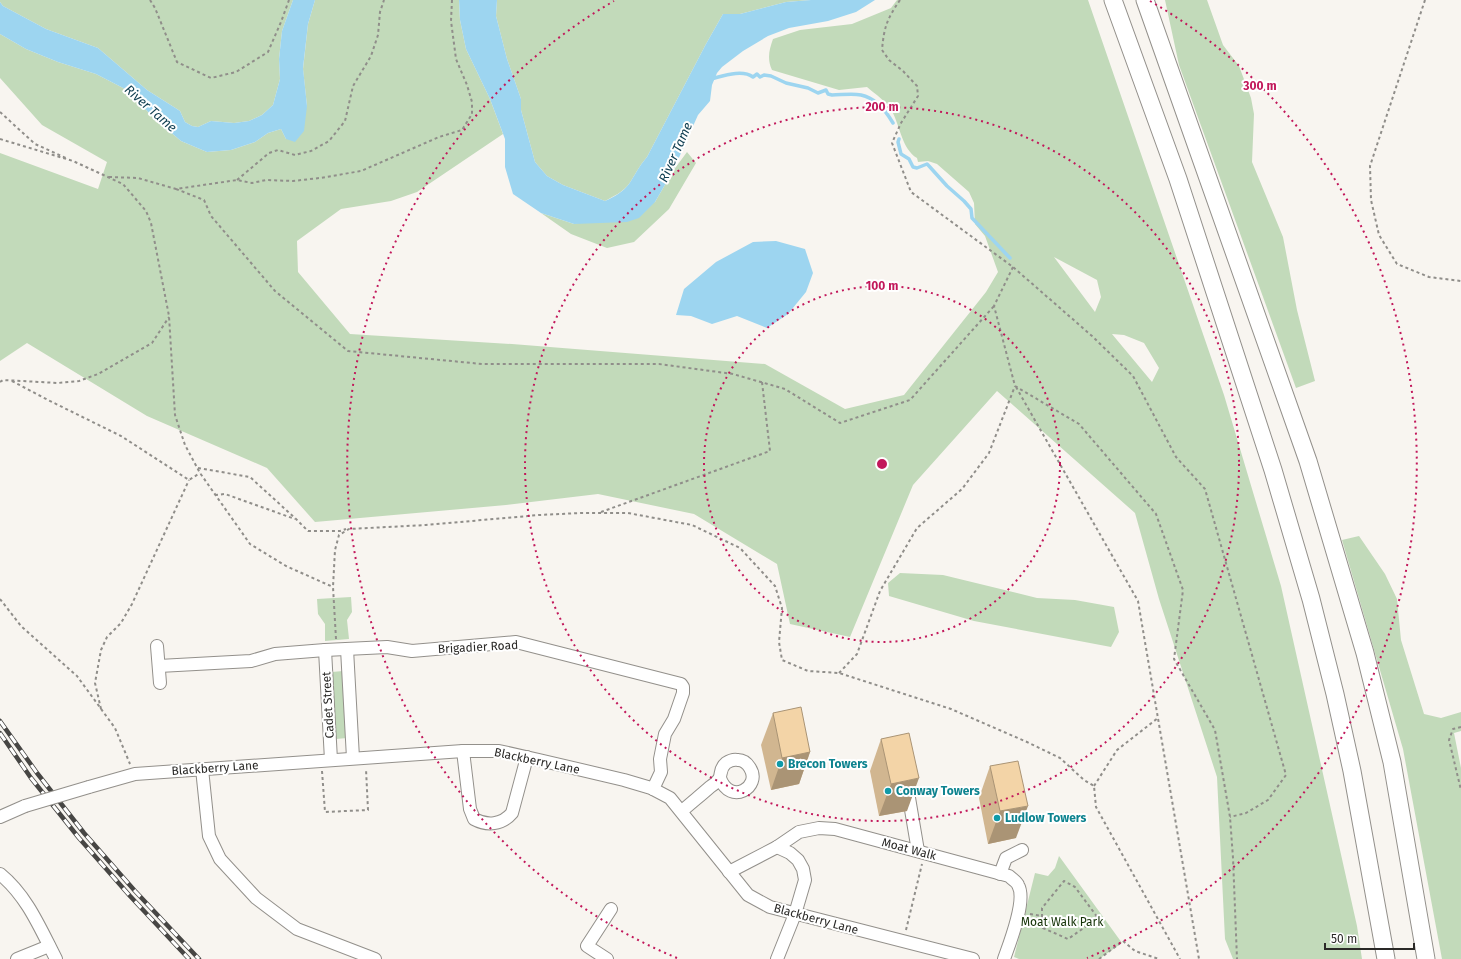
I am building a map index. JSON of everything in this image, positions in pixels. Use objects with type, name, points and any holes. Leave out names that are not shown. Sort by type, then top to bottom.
[{"type":"highway","points":[[1113,0],[1178,179],[1273,470],[1306,584],[1335,694],[1352,771],[1386,959]]},
{"type":"highway","points":[[1145,0],[1308,461],[1365,653],[1392,762],[1426,959]]},
{"type":"street","name":"Brigadier Road","points":[[159,666],[251,661],[275,654],[387,647],[412,651],[516,642],[681,684],[684,693],[674,719],[665,734],[660,759],[661,772],[653,789]]},
{"type":"street","points":[[158,646],[160,683]]},
{"type":"street","name":"Cadet Street","points":[[336,650],[353,758]]},
{"type":"street","name":"Cadet Street","points":[[326,760],[336,650]]},
{"type":"street","points":[[463,751],[470,809],[474,819],[481,823],[497,823],[506,820],[512,813],[527,757]]},
{"type":"street","name":"Blackberry Lane","points":[[0,817],[26,806],[135,774],[463,751],[499,752],[527,757],[624,780],[653,789],[670,798],[682,811],[701,838],[748,895],[770,907],[903,941],[951,956],[973,959]]},
{"type":"street","points":[[202,769],[209,836],[220,859],[225,865],[256,898],[297,929],[375,959]]},
{"type":"street","points":[[906,777],[921,852]]},
{"type":"street","points":[[682,811],[720,778]]},
{"type":"street","name":"Moat Walk","points":[[729,872],[776,847],[799,832],[819,828],[835,829],[1009,876],[1018,885],[1021,895],[1019,911],[1004,959]]},
{"type":"street","points":[[776,847],[790,853],[798,860],[803,869],[805,880],[795,914],[777,959]]},
{"type":"street","points":[[1000,874],[1006,858],[1022,850]]},
{"type":"street","points":[[0,874],[18,892],[28,906],[39,924],[56,959]]},
{"type":"street","points":[[607,959],[587,946],[611,909]]},
{"type":"street","points":[[17,959],[49,946]]},
{"type":"path","points":[[150,0],[156,8],[177,62],[211,78],[236,72],[268,52],[289,0]]},
{"type":"path","points":[[237,180],[269,153],[278,150],[295,155],[311,152],[329,141],[345,120],[353,86],[371,56],[378,35],[380,12],[384,0]]},
{"type":"path","points":[[176,189],[237,180],[252,183],[266,180],[293,181],[361,171],[439,137],[462,130],[472,114],[472,102],[467,85],[456,59],[451,21],[452,0]]},
{"type":"path","points":[[900,0],[888,16],[884,31],[882,50],[889,60],[903,70],[917,86],[918,96],[901,123],[892,143],[911,192],[1013,267],[1092,336],[1133,376],[1176,457],[1205,489],[1286,775],[1268,800],[1246,813],[1230,817]]},
{"type":"path","points":[[1425,0],[1370,166],[1370,200],[1379,235],[1397,264],[1429,277],[1461,282]]},
{"type":"path","points":[[0,112],[35,144],[122,184],[146,211],[151,223],[170,316],[175,415],[186,445],[200,473],[250,544],[286,566],[333,587]]},
{"type":"path","points":[[0,139],[73,161]]},
{"type":"path","points":[[108,177],[138,178],[176,189],[204,200],[211,216],[275,291],[348,351],[482,364],[659,364],[733,374],[785,389],[840,423],[910,400],[994,306],[1013,267]]},
{"type":"path","points":[[994,306],[1015,386],[1138,601],[1199,959]]},
{"type":"path","points":[[0,382],[3,380],[58,383],[79,381],[98,374],[152,343],[170,316]]},
{"type":"path","points":[[12,381],[122,436],[190,480]]},
{"type":"path","points":[[599,513],[770,451],[762,382]]},
{"type":"path","points":[[839,673],[857,654],[880,591],[917,528],[962,489],[989,453],[1015,386]]},
{"type":"path","points":[[1015,386],[1079,424],[1156,514],[1183,590],[1174,659],[1215,730],[1230,817],[1237,959]]},
{"type":"path","points":[[198,468],[250,477],[308,531],[340,531],[346,529]]},
{"type":"path","points":[[101,709],[95,683],[101,650],[108,636],[121,623],[132,604],[190,480],[200,473]]},
{"type":"path","points":[[215,495],[225,494],[296,519]]},
{"type":"path","points":[[336,650],[333,587],[335,550],[339,535],[348,529],[426,525],[539,515],[628,513],[692,525],[740,548],[775,586],[782,608],[778,642],[782,660],[808,671],[839,673],[951,709],[1060,758],[1084,780],[1094,786]]},
{"type":"path","points":[[0,599],[21,626],[77,676],[115,728],[135,774]]},
{"type":"path","points":[[1158,718],[1117,750],[1094,786],[1096,807],[1180,959]]},
{"type":"path","points":[[1461,727],[1453,729],[1449,740],[1461,790]]},
{"type":"path","points":[[326,760],[325,812],[368,810],[366,757]]},
{"type":"path","points":[[903,941],[921,852]]},
{"type":"path","points":[[1064,881],[1075,887],[1098,918],[1068,939],[1043,928],[1042,916],[1042,908],[1064,881]]},
{"type":"path","points":[[1019,911],[1042,916]]},
{"type":"path","points":[[1099,959],[1123,941],[1135,951],[1159,959]]},
{"type":"green space","points":[[0,0],[293,0],[282,31],[279,59],[280,79],[273,105],[262,115],[249,121],[234,123],[211,121],[198,127],[192,126],[185,122],[180,111],[147,90],[98,48],[46,29],[3,6]]},
{"type":"green space","points":[[315,0],[459,0],[460,20],[466,49],[490,99],[503,134],[417,192],[391,201],[341,209],[297,241],[298,272],[350,334],[512,344],[765,364],[845,409],[904,395],[986,292],[998,272],[985,236],[975,224],[974,203],[969,192],[937,164],[928,161],[918,162],[917,158],[908,149],[892,111],[881,98],[867,87],[839,90],[772,70],[769,62],[769,54],[773,39],[800,30],[852,24],[891,8],[897,0],[1088,0],[1224,395],[1281,586],[1357,926],[1362,959],[1233,959],[1225,939],[1217,777],[1159,599],[1135,513],[997,391],[913,485],[850,637],[790,624],[777,564],[694,514],[598,494],[506,505],[315,522],[267,468],[147,416],[27,343],[0,361],[0,153],[98,189],[107,162],[42,125],[0,78],[0,34],[26,49],[58,62],[96,74],[127,90],[154,118],[181,141],[207,152],[231,150],[255,142],[268,133],[281,129],[286,139],[307,106],[303,69],[308,24]],"holes":[[[1054,257],[1097,280],[1101,297],[1095,312]],[[1112,334],[1124,335],[1144,343],[1159,368],[1152,382]]]},
{"type":"green space","points":[[497,0],[811,0],[786,2],[740,14],[723,14],[647,157],[627,187],[605,201],[563,185],[547,176],[535,162],[521,110],[521,99],[507,59],[496,16]]},
{"type":"green space","points":[[1165,0],[1207,0],[1223,45],[1239,66],[1251,98],[1254,114],[1252,162],[1283,237],[1297,310],[1315,381],[1296,388],[1179,65]]},
{"type":"green space","points":[[687,152],[696,163],[669,209],[634,242],[607,248],[571,234],[541,213],[574,224],[655,202],[673,171]]},
{"type":"green space","points":[[1359,536],[1385,574],[1397,599],[1401,640],[1424,714],[1441,718],[1461,712],[1461,731],[1454,733],[1461,768],[1461,959],[1442,959],[1403,749],[1342,540]]},
{"type":"green space","points":[[900,573],[943,575],[1037,598],[1075,600],[1114,607],[1119,632],[1111,647],[974,621],[889,596],[888,583]]},
{"type":"green space","points":[[351,597],[352,612],[347,620],[349,639],[325,641],[325,624],[318,614],[317,599]]},
{"type":"green space","points":[[343,671],[347,738],[336,739],[332,672]]},
{"type":"green space","name":"Moat Walk Park","points":[[1059,856],[1122,943],[1099,959],[1019,959],[1014,957],[1035,873],[1048,876],[1055,868]]},
{"type":"water","name":"River Tame","points":[[293,0],[315,0],[308,24],[303,68],[307,106],[304,131],[295,142],[286,139],[281,129],[268,133],[255,142],[231,150],[207,152],[181,141],[154,118],[127,90],[96,74],[58,62],[26,49],[0,34],[0,2],[3,6],[46,29],[98,48],[147,90],[180,111],[185,122],[192,126],[198,127],[211,121],[234,123],[249,121],[262,115],[273,105],[280,79],[279,59],[282,31]]},
{"type":"water","name":"River Tame","points":[[459,0],[497,0],[496,16],[507,59],[521,99],[521,110],[535,162],[547,176],[563,185],[605,201],[612,198],[627,187],[647,157],[723,14],[740,14],[786,2],[811,0],[875,0],[856,12],[828,21],[789,28],[768,36],[743,51],[722,67],[717,73],[712,85],[710,101],[698,115],[673,171],[655,202],[639,218],[627,222],[574,224],[541,213],[513,194],[505,167],[505,139],[490,99],[466,49],[460,20]]},
{"type":"water","points":[[776,241],[805,249],[813,273],[806,292],[788,314],[767,328],[737,316],[712,324],[691,316],[676,315],[684,289],[716,262],[753,242]]},
{"type":"building","points":[[801,707],[810,752],[782,758],[773,713]]},
{"type":"building","points":[[909,733],[919,778],[891,784],[881,739]]},
{"type":"building","points":[[1018,761],[1028,806],[1000,811],[990,766]]},
{"type":"waterway","points":[[711,79],[738,73],[753,77],[757,74],[760,77],[764,75],[771,76],[786,83],[808,88],[818,93],[826,90],[828,94],[832,95],[861,95],[876,102],[893,123]]},
{"type":"waterway","points":[[899,139],[898,142],[901,154],[909,159],[913,167],[917,168],[927,164],[947,186],[964,201],[971,209],[972,218],[1010,258]]},
{"type":"railway","points":[[0,721],[37,773],[84,833],[135,891],[199,959]]},
{"type":"railway","points":[[0,733],[31,778],[79,838],[130,896],[189,959]]},
{"type":"place","name":"Brecon Towers","points":[[780,764]]},
{"type":"place","name":"Conway Towers","points":[[888,791]]},
{"type":"place","name":"Ludlow Towers","points":[[997,818]]}]
